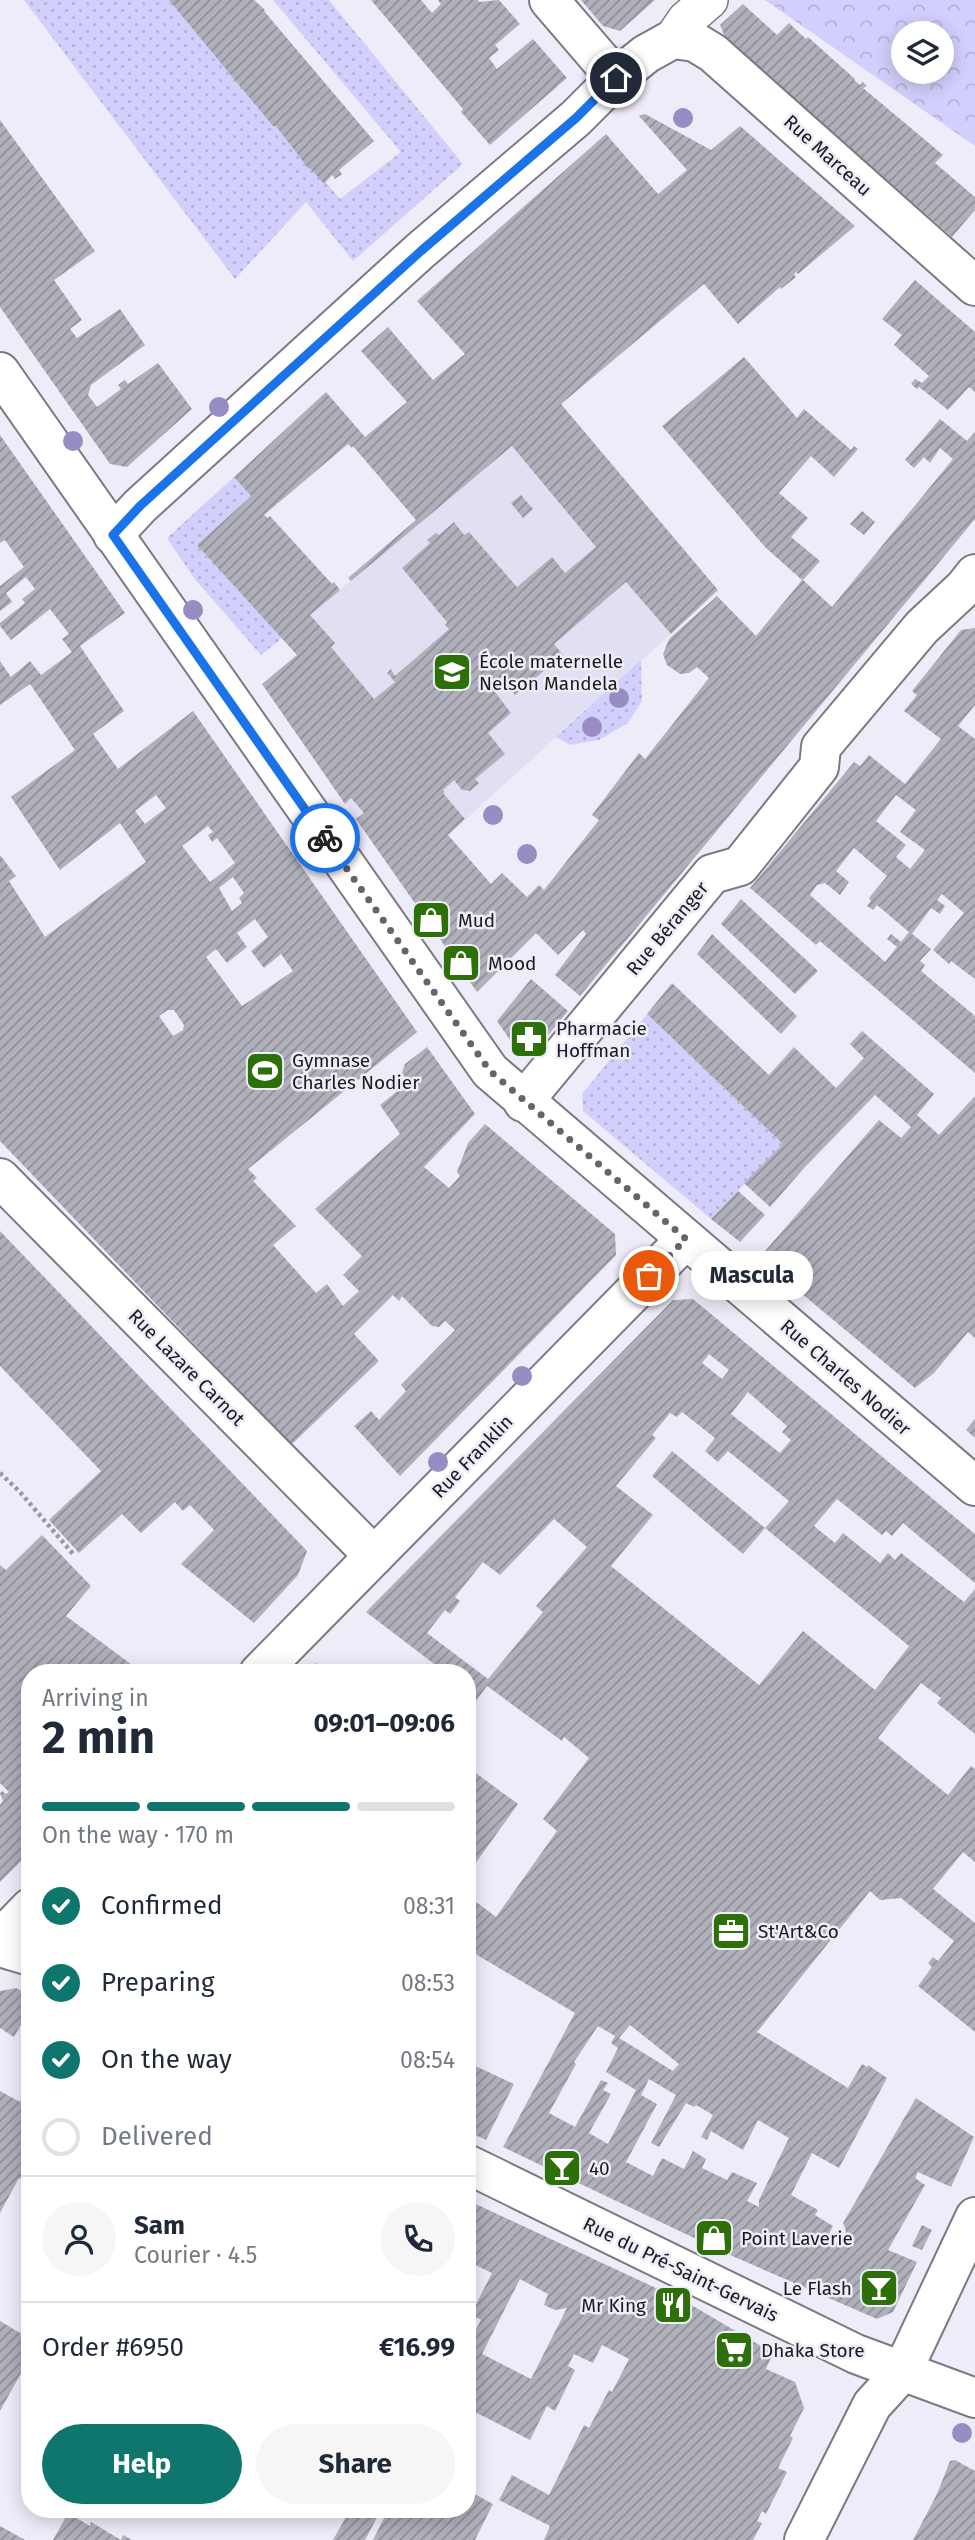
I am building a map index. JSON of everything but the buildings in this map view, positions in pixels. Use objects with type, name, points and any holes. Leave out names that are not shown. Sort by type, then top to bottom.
[{"type":"street","points":[[548,0],[616,78]]},
{"type":"street","points":[[113,535],[140,506],[400,269],[576,118],[616,78],[646,54],[673,39],[686,20],[709,0]]},
{"type":"street","name":"Rue Marceau","points":[[673,39],[695,42],[713,52],[975,286]]},
{"type":"street","name":"Rue Charles Nodier","points":[[0,372],[490,1071],[975,1486]]},
{"type":"street","name":"Rue Béranger","points":[[523,1102],[712,874],[740,866],[819,767],[821,747],[922,627],[971,586]]},
{"type":"street","name":"Rue Lazare Carnot","points":[[0,1178],[374,1556]]},
{"type":"street","name":"Rue Franklin","points":[[268,1664],[686,1239]]},
{"type":"street","points":[[0,1939],[21,1917]]},
{"type":"street","points":[[0,1947],[21,1953]]},
{"type":"street","name":"Rue du Pré-Saint-Gervais","points":[[476,2168],[856,2354],[975,2398]]},
{"type":"street","points":[[804,2540],[872,2405],[902,2372],[975,2217]]},
{"type":"path","points":[[0,1473],[75,1555]]},
{"type":"shaded area","name":"École maternelle Nelson Mandela","points":[[512,446],[671,634],[448,835],[396,876],[262,684],[297,655],[282,638]]},
{"type":"green space","points":[[24,0],[170,0],[340,199],[401,152],[273,0],[329,0],[463,164],[353,261],[306,202],[235,279]]},
{"type":"green space","points":[[765,0],[975,0],[975,146]]},
{"type":"green space","points":[[234,477],[251,496],[197,545],[282,638],[261,655],[194,578],[167,538]]},
{"type":"green space","points":[[641,660],[642,701],[628,723],[599,740],[570,745],[556,737]]},
{"type":"green space","points":[[647,1014],[783,1144],[711,1219],[583,1111],[582,1094]]},
{"type":"way so far","points":[[325,838],[490,1071],[686,1239],[649,1276]]},
{"type":"place","name":"École maternelle Nelson Mandela","points":[[452,672]]},
{"type":"place","name":"Mud","points":[[431,920]]},
{"type":"place","name":"Mood","points":[[461,963]]},
{"type":"place","name":"Pharmacie Hoffman","points":[[529,1039]]},
{"type":"place","name":"Gymnase Charles Nodier","points":[[265,1071]]},
{"type":"place","name":"Mascula","points":[[649,1276]]},
{"type":"place","name":"St'Art&Co","points":[[731,1931]]},
{"type":"place","name":"40","points":[[562,2168]]},
{"type":"place","name":"Point Laverie","points":[[714,2238]]},
{"type":"place","name":"Le Flash","points":[[879,2288]]},
{"type":"place","name":"Mr King","points":[[673,2305]]},
{"type":"place","name":"Dhaka Store","points":[[734,2350]]},
{"type":"route","points":[[325,838],[113,535],[140,506],[400,269],[576,118],[616,78]]}]
